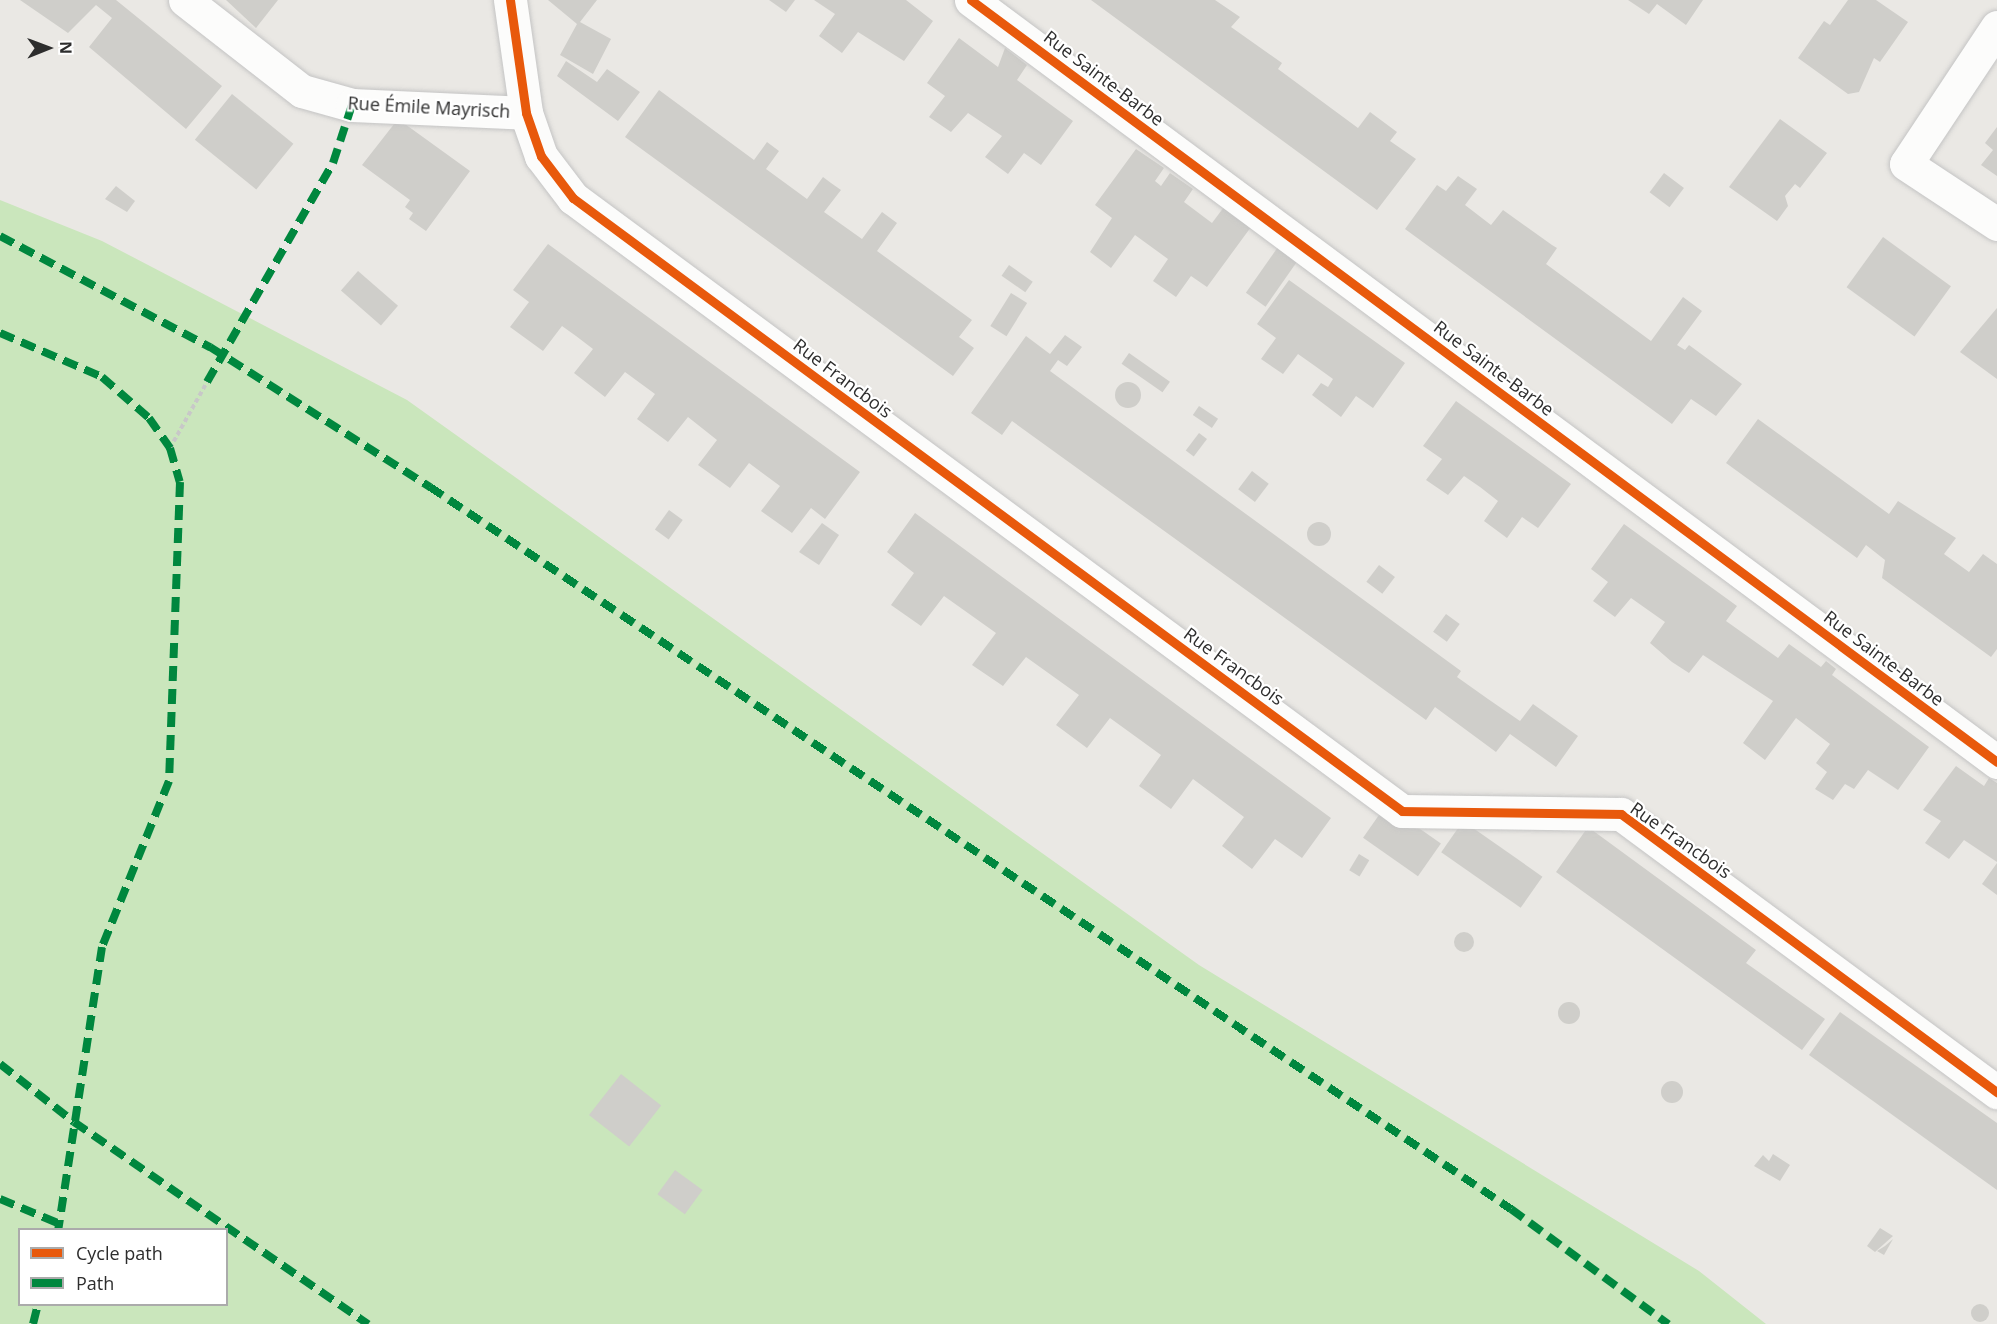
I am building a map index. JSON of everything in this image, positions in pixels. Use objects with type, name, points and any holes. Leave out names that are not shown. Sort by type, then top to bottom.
[{"type":"street","name":"Rue Émile Mayrisch","points":[[185,0],[302,91],[352,105],[526,113]]},
{"type":"street","name":"Rue Francbois","points":[[510,0],[526,113],[542,156],[573,198],[1402,811],[1621,814],[1997,1092]]},
{"type":"street","name":"Rue Sainte-Barbe","points":[[971,0],[1997,762]]},
{"type":"street","points":[[1997,27],[1906,164],[1997,224]]},
{"type":"path","points":[[170,448],[207,382]]},
{"type":"green space","points":[[0,200],[102,241],[407,400],[1199,965],[1699,1271],[1766,1324],[0,1324]]},
{"type":"building","points":[[20,0],[116,0],[222,86],[186,129],[89,47],[112,18],[96,5],[68,33]]},
{"type":"building","points":[[226,0],[278,0],[256,28]]},
{"type":"building","points":[[548,0],[597,0],[580,22],[611,39],[593,74],[560,55],[577,24]]},
{"type":"building","points":[[769,0],[795,0],[786,12]]},
{"type":"building","points":[[814,0],[906,0],[933,21],[904,61],[858,32],[842,53],[819,36],[835,14]]},
{"type":"building","points":[[1091,0],[1215,0],[1240,17],[1231,27],[1282,63],[1278,69],[1358,128],[1370,112],[1397,132],[1390,141],[1416,159],[1377,210]]},
{"type":"building","points":[[1628,0],[1703,0],[1686,25],[1657,4],[1649,14]]},
{"type":"building","points":[[1848,0],[1876,0],[1908,22],[1880,62],[1874,58],[1859,92],[1848,94],[1798,58],[1824,21],[1830,25]]},
{"type":"building","points":[[959,38],[998,67],[1005,48],[1027,65],[1017,80],[1073,121],[1041,165],[1024,153],[1008,174],[985,157],[1002,136],[968,113],[951,132],[929,117],[945,96],[927,83]]},
{"type":"building","points":[[566,61],[597,82],[607,69],[640,92],[618,121],[557,76]]},
{"type":"building","points":[[659,90],[754,160],[767,142],[779,151],[766,169],[807,199],[823,177],[841,190],[824,212],[862,239],[882,212],[897,223],[877,251],[972,320],[959,337],[974,348],[953,376],[625,137]]},
{"type":"building","points":[[232,94],[293,144],[256,190],[195,140]]},
{"type":"building","points":[[398,119],[470,171],[426,231],[409,219],[413,213],[405,207],[410,200],[362,165]]},
{"type":"building","points":[[1780,119],[1827,153],[1800,188],[1795,184],[1785,196],[1788,206],[1777,221],[1729,187]]},
{"type":"building","points":[[1997,127],[1997,176],[1981,165],[1993,150],[1985,143]]},
{"type":"building","points":[[1136,149],[1164,168],[1155,181],[1161,186],[1170,173],[1193,189],[1184,202],[1212,223],[1224,207],[1251,227],[1207,287],[1191,276],[1176,297],[1153,281],[1168,259],[1135,235],[1111,268],[1090,252],[1112,218],[1095,205]]},
{"type":"building","points":[[1664,173],[1684,188],[1670,207],[1650,192]]},
{"type":"building","points":[[1458,176],[1477,189],[1465,205],[1491,225],[1503,210],[1557,248],[1546,264],[1651,341],[1683,297],[1702,311],[1677,345],[1685,350],[1689,345],[1742,384],[1716,416],[1691,399],[1672,424],[1405,229],[1437,185],[1446,191]]},
{"type":"building","points":[[116,186],[135,201],[127,212],[105,199]]},
{"type":"building","points":[[1883,237],[1951,286],[1915,337],[1847,287]]},
{"type":"building","points":[[548,244],[860,472],[825,519],[811,508],[792,533],[761,511],[780,486],[749,463],[730,488],[698,465],[717,440],[688,417],[668,442],[637,419],[655,394],[625,372],[605,397],[574,373],[593,349],[576,336],[562,326],[543,351],[510,327],[529,302],[513,290]]},
{"type":"building","points":[[1278,247],[1298,261],[1266,307],[1246,293]]},
{"type":"building","points":[[1009,265],[1033,282],[1025,292],[1002,276]]},
{"type":"building","points":[[358,271],[398,306],[381,325],[341,291]]},
{"type":"building","points":[[1289,280],[1405,363],[1373,408],[1356,396],[1341,417],[1312,395],[1321,383],[1328,387],[1333,379],[1298,354],[1283,374],[1261,359],[1276,338],[1257,324]]},
{"type":"building","points":[[1011,293],[1027,303],[1006,336],[990,326]]},
{"type":"building","points":[[1997,308],[1997,379],[1960,352]]},
{"type":"building","points":[[1065,335],[1082,347],[1067,366],[1058,360],[1050,371],[1461,671],[1457,677],[1488,699],[1520,721],[1533,704],[1578,736],[1556,767],[1510,734],[1496,752],[1435,707],[1426,720],[1012,421],[1002,435],[971,413],[1026,336],[1050,354]]},
{"type":"building","points":[[1129,353],[1170,382],[1163,392],[1122,364]]},
{"type":"building","points":[[1128,382],[1137,386],[1141,395],[1137,404],[1128,408],[1119,404],[1115,395],[1119,386]]},
{"type":"building","points":[[1456,401],[1571,484],[1538,528],[1522,517],[1507,538],[1484,521],[1498,501],[1480,487],[1464,476],[1448,495],[1426,480],[1442,459],[1423,446]]},
{"type":"building","points":[[1199,406],[1218,419],[1212,428],[1193,415]]},
{"type":"building","points":[[1758,419],[1889,514],[1898,501],[1956,538],[1944,554],[1969,572],[1983,554],[1997,564],[1997,649],[1991,657],[1882,578],[1885,560],[1866,545],[1857,558],[1726,463]]},
{"type":"building","points":[[1199,433],[1207,439],[1194,457],[1186,451]]},
{"type":"building","points":[[1252,471],[1269,484],[1255,502],[1238,489]]},
{"type":"building","points":[[669,510],[683,520],[669,539],[655,529]]},
{"type":"building","points":[[915,513],[1331,818],[1302,858],[1275,839],[1252,869],[1222,846],[1244,817],[1193,779],[1171,809],[1139,786],[1161,755],[1110,718],[1087,748],[1056,725],[1079,695],[1026,657],[1003,686],[972,665],[996,633],[944,596],[921,626],[891,605],[914,573],[887,552]]},
{"type":"building","points":[[1319,522],[1324,523],[1330,529],[1330,539],[1324,545],[1319,546],[1314,545],[1308,539],[1307,534],[1308,529],[1314,523]]},
{"type":"building","points":[[822,523],[839,535],[819,565],[799,552]]},
{"type":"building","points":[[1624,524],[1737,606],[1726,621],[1778,658],[1789,644],[1821,667],[1826,661],[1836,669],[1832,675],[1929,747],[1898,790],[1868,770],[1854,789],[1845,784],[1833,800],[1815,789],[1827,772],[1816,763],[1830,744],[1796,718],[1765,760],[1743,743],[1773,701],[1703,655],[1689,673],[1672,662],[1650,643],[1665,622],[1631,598],[1615,617],[1593,601],[1608,582],[1591,569]]},
{"type":"building","points":[[1379,565],[1395,577],[1382,594],[1366,582]]},
{"type":"building","points":[[1446,614],[1460,624],[1447,642],[1433,632]]},
{"type":"building","points":[[1956,766],[1984,786],[1989,778],[1997,783],[1997,862],[1964,840],[1949,859],[1925,843],[1941,821],[1923,810]]},
{"type":"building","points":[[1386,805],[1441,843],[1418,876],[1363,838]]},
{"type":"building","points":[[1463,821],[1542,877],[1521,908],[1441,852]]},
{"type":"building","points":[[1588,827],[1756,950],[1746,963],[1825,1019],[1802,1050],[1556,872]]},
{"type":"building","points":[[1359,854],[1369,860],[1360,876],[1349,870]]},
{"type":"building","points":[[1997,863],[1997,895],[1982,884]]},
{"type":"building","points":[[1464,932],[1471,935],[1474,942],[1471,949],[1464,952],[1457,949],[1454,942],[1457,935]]},
{"type":"building","points":[[1569,1002],[1577,1005],[1580,1013],[1577,1021],[1569,1024],[1561,1021],[1558,1013],[1561,1005]]},
{"type":"building","points":[[1840,1012],[1997,1123],[1997,1190],[1809,1055]]},
{"type":"building","points":[[621,1074],[661,1105],[629,1146],[589,1115]]},
{"type":"building","points":[[1672,1081],[1680,1084],[1683,1092],[1680,1100],[1672,1103],[1664,1100],[1661,1092],[1664,1084]]},
{"type":"building","points":[[1773,1154],[1790,1165],[1780,1181],[1754,1166],[1763,1155],[1769,1161]]},
{"type":"building","points":[[675,1170],[703,1190],[685,1214],[657,1194]]},
{"type":"building","points":[[1880,1228],[1893,1236],[1875,1252],[1867,1246]]},
{"type":"building","points":[[1893,1239],[1884,1255],[1877,1251],[1885,1246]]},
{"type":"building","points":[[1980,1304],[1986,1307],[1989,1313],[1986,1319],[1980,1322],[1974,1319],[1971,1313],[1974,1307]]},
{"type":"marked path","points":[[207,382],[333,163],[352,105]]},
{"type":"marked path","points":[[0,236],[210,347],[430,487],[1511,1209],[1668,1324]]},
{"type":"marked path","points":[[0,333],[102,377],[149,418],[170,448],[180,482],[169,781],[102,947],[58,1228]]},
{"type":"marked path","points":[[0,1064],[74,1122],[368,1324]]},
{"type":"marked path","points":[[0,1199],[60,1224]]},
{"type":"marked path","points":[[33,1324],[38,1306]]},
{"type":"cycle path","points":[[510,0],[526,113],[541,156],[573,198],[1402,811],[1621,814],[1997,1092]]},
{"type":"cycle path","points":[[971,0],[1997,762]]}]
